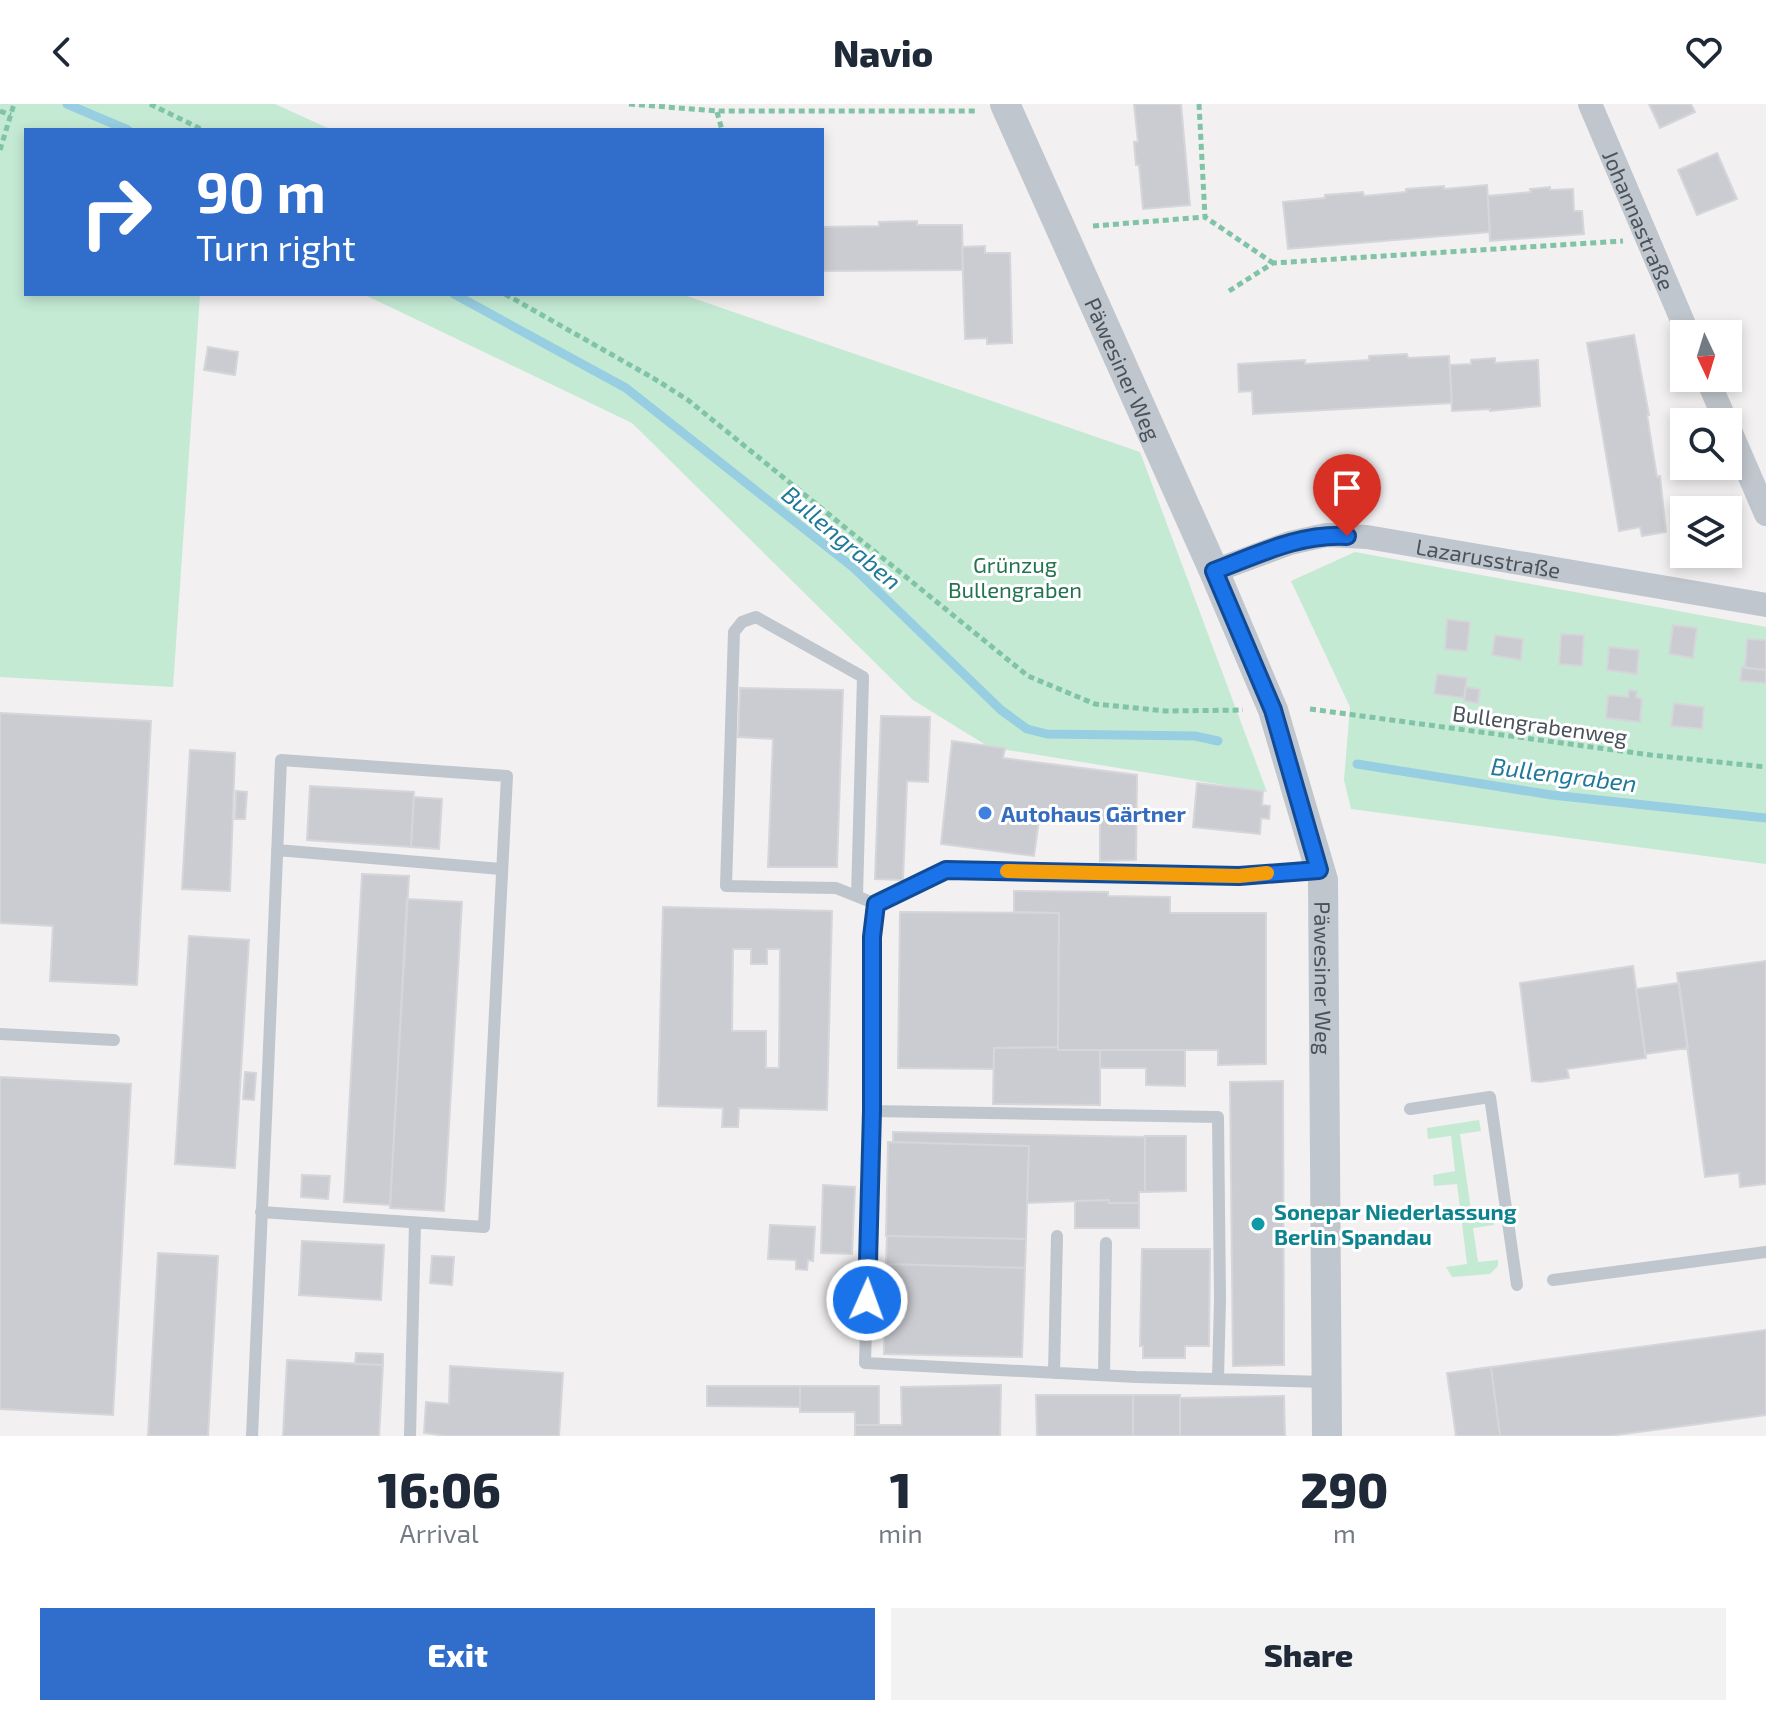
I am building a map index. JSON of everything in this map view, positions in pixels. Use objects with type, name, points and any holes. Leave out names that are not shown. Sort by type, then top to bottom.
[{"type":"street","name":"Johannastraße","points":[[1590,104],[1682,320]]},
{"type":"street","name":"Päwesiner Weg","points":[[991,108],[1214,571],[1273,710],[1323,880],[1327,1436]]},
{"type":"street","points":[[1742,459],[1766,514]]},
{"type":"street","name":"Lazarusstraße","points":[[1214,571],[1290,543],[1326,535],[1367,537],[1766,605]]},
{"type":"lane","points":[[857,896],[863,677],[756,617],[742,622],[734,632],[726,886],[836,888],[876,904],[946,870],[1239,876],[1319,870]]},
{"type":"lane","points":[[252,1436],[261,1212],[281,760],[507,776],[484,1227],[261,1212]]},
{"type":"lane","points":[[277,850],[501,869]]},
{"type":"lane","points":[[876,904],[872,937],[872,1111],[865,1363],[1326,1382]]},
{"type":"lane","points":[[0,1034],[114,1040]]},
{"type":"lane","points":[[1410,1109],[1490,1097],[1517,1285]]},
{"type":"lane","points":[[872,1111],[1218,1117],[1218,1378]]},
{"type":"lane","points":[[410,1436],[415,1223]]},
{"type":"lane","points":[[1054,1373],[1057,1236]]},
{"type":"lane","points":[[1104,1375],[1106,1243]]},
{"type":"lane","points":[[1553,1280],[1766,1252]]},
{"type":"path","points":[[0,150],[14,104]]},
{"type":"path","points":[[150,104],[199,128]]},
{"type":"path","points":[[629,104],[717,111],[991,108]]},
{"type":"path","points":[[1199,104],[1205,217]]},
{"type":"path","points":[[0,111],[11,115]]},
{"type":"path","points":[[717,111],[721,128]]},
{"type":"path","points":[[1093,226],[1205,217],[1273,263]]},
{"type":"path","points":[[1229,291],[1273,263],[1648,240]]},
{"type":"path","points":[[509,296],[688,400],[1028,676],[1095,704],[1166,711],[1246,709]]},
{"type":"path","name":"Bullengrabenweg","points":[[1310,709],[1651,755],[1766,767]]},
{"type":"green space","points":[[0,104],[275,104],[328,128],[24,128],[24,296],[200,296],[173,687],[0,677]]},
{"type":"green space","name":"Grünzug Bullengraben","points":[[367,296],[687,296],[1140,452],[1267,792],[989,747],[913,700],[632,423]]},
{"type":"green space","points":[[1355,552],[1766,627],[1766,864],[1351,809],[1344,780],[1350,707],[1291,581]]},
{"type":"green space","points":[[1479,1120],[1481,1131],[1460,1134],[1472,1217],[1492,1215],[1494,1225],[1473,1228],[1478,1262],[1498,1260],[1498,1266],[1490,1274],[1452,1277],[1446,1267],[1467,1264],[1457,1184],[1434,1186],[1433,1175],[1455,1171],[1451,1136],[1428,1139],[1427,1128]]},
{"type":"building","points":[[1134,104],[1181,104],[1190,205],[1143,209],[1134,142],[1138,142]]},
{"type":"building","points":[[1649,104],[1691,104],[1695,112],[1660,128]]},
{"type":"building","points":[[1717,153],[1737,199],[1697,215],[1678,170]]},
{"type":"building","points":[[1487,185],[1490,232],[1288,249],[1283,202],[1325,198],[1325,195],[1363,192],[1364,196],[1406,192],[1406,189]]},
{"type":"building","points":[[1550,187],[1550,190],[1573,189],[1574,211],[1582,211],[1584,234],[1490,241],[1488,196]]},
{"type":"building","points":[[879,222],[962,225],[963,270],[824,271],[824,227],[879,226]]},
{"type":"building","points":[[985,246],[985,253],[1010,253],[1012,343],[987,344],[987,338],[965,339],[962,247]]},
{"type":"building","points":[[1634,335],[1657,477],[1660,476],[1666,532],[1642,536],[1640,527],[1619,531],[1587,343]]},
{"type":"building","points":[[208,347],[238,352],[235,375],[204,370]]},
{"type":"building","points":[[1407,354],[1408,358],[1449,356],[1452,403],[1253,414],[1252,391],[1239,392],[1238,364],[1305,360],[1305,364]]},
{"type":"building","points":[[1495,358],[1495,363],[1538,360],[1540,406],[1452,411],[1450,365]]},
{"type":"building","points":[[1447,619],[1470,622],[1467,651],[1445,649]]},
{"type":"building","points":[[1673,625],[1697,628],[1693,658],[1669,654]]},
{"type":"building","points":[[1561,634],[1584,635],[1582,666],[1559,664]]},
{"type":"building","points":[[1495,635],[1523,639],[1521,660],[1492,655]]},
{"type":"building","points":[[1747,639],[1766,640],[1766,670],[1745,668]]},
{"type":"building","points":[[1609,647],[1639,650],[1637,674],[1607,670]]},
{"type":"building","points":[[1742,667],[1766,670],[1766,683],[1740,681]]},
{"type":"building","points":[[1437,674],[1467,678],[1464,698],[1434,694]]},
{"type":"building","points":[[1466,687],[1480,689],[1478,703],[1464,701]]},
{"type":"building","points":[[740,688],[843,690],[837,867],[768,867],[773,739],[738,737]]},
{"type":"building","points":[[1629,690],[1637,691],[1636,697],[1642,699],[1640,722],[1606,718],[1608,695],[1628,697]]},
{"type":"building","points":[[1674,703],[1704,707],[1702,729],[1671,726]]},
{"type":"building","points":[[0,713],[151,721],[137,985],[50,981],[53,926],[0,923]]},
{"type":"building","points":[[881,716],[930,717],[928,782],[907,781],[903,880],[875,879]]},
{"type":"building","points":[[952,741],[1005,748],[1003,758],[1137,775],[1136,860],[1100,861],[1100,819],[1040,812],[1034,856],[941,844]]},
{"type":"building","points":[[190,750],[235,753],[230,891],[182,889]]},
{"type":"building","points":[[1197,783],[1263,791],[1262,805],[1270,806],[1269,819],[1261,818],[1260,834],[1193,827]]},
{"type":"building","points":[[310,786],[414,792],[411,847],[307,840]]},
{"type":"building","points":[[236,791],[247,792],[245,819],[235,819]]},
{"type":"building","points":[[414,797],[442,799],[439,849],[411,847]]},
{"type":"building","points":[[362,874],[409,876],[390,1205],[344,1202]]},
{"type":"building","points":[[1014,891],[1108,892],[1108,896],[1170,897],[1170,913],[1266,913],[1266,1064],[1218,1065],[1218,1050],[1058,1050],[1059,913],[1014,912]]},
{"type":"building","points":[[407,899],[462,902],[444,1211],[390,1208]]},
{"type":"building","points":[[663,907],[832,911],[827,1110],[739,1108],[738,1127],[722,1127],[723,1108],[658,1106]],"holes":[[[733,949],[751,949],[751,964],[767,964],[767,949],[780,949],[779,1068],[766,1068],[766,1031],[732,1031]]]},
{"type":"building","points":[[900,912],[1059,913],[1058,1047],[994,1048],[994,1069],[898,1068]]},
{"type":"building","points":[[189,936],[249,940],[235,1168],[175,1164]]},
{"type":"building","points":[[1766,961],[1766,1184],[1740,1187],[1739,1173],[1705,1177],[1677,973]]},
{"type":"building","points":[[1633,966],[1646,1058],[1567,1069],[1569,1078],[1532,1081],[1520,983]]},
{"type":"building","points":[[1679,983],[1688,1048],[1645,1054],[1636,989]]},
{"type":"building","points":[[1058,1047],[1058,1050],[1100,1050],[1100,1105],[993,1104],[994,1048]]},
{"type":"building","points":[[1100,1050],[1185,1050],[1185,1086],[1146,1085],[1146,1068],[1100,1068]]},
{"type":"building","points":[[245,1072],[256,1073],[254,1100],[243,1099]]},
{"type":"building","points":[[0,1077],[131,1084],[113,1415],[0,1409]]},
{"type":"building","name":"Sonepar Niederlassung Berlin Spandau","points":[[1283,1081],[1284,1365],[1233,1366],[1230,1082]]},
{"type":"building","points":[[893,1132],[1145,1137],[1145,1192],[1139,1192],[1139,1203],[1109,1203],[1109,1200],[1027,1203],[1029,1146],[893,1142]]},
{"type":"building","points":[[1145,1136],[1186,1136],[1186,1191],[1145,1192]]},
{"type":"building","points":[[888,1142],[1029,1146],[1026,1239],[886,1236]]},
{"type":"building","points":[[302,1175],[330,1176],[328,1199],[301,1197]]},
{"type":"building","points":[[823,1185],[855,1187],[852,1254],[821,1253]]},
{"type":"building","points":[[1109,1200],[1109,1203],[1139,1203],[1139,1228],[1075,1228],[1075,1201]]},
{"type":"building","points":[[770,1225],[815,1227],[813,1261],[808,1260],[807,1270],[796,1269],[796,1260],[768,1259]]},
{"type":"building","points":[[887,1236],[1026,1239],[1025,1268],[886,1264]]},
{"type":"building","points":[[302,1241],[384,1245],[381,1300],[299,1295]]},
{"type":"building","points":[[1142,1249],[1210,1249],[1209,1346],[1185,1346],[1185,1358],[1143,1358],[1143,1346],[1140,1346]]},
{"type":"building","points":[[158,1253],[218,1256],[208,1436],[148,1436]]},
{"type":"building","points":[[432,1256],[454,1257],[452,1285],[430,1283]]},
{"type":"building","points":[[886,1264],[1025,1268],[1022,1357],[884,1354]]},
{"type":"building","points":[[1766,1330],[1766,1415],[1609,1436],[1500,1436],[1491,1367]]},
{"type":"building","points":[[356,1353],[383,1354],[383,1365],[355,1364]]},
{"type":"building","points":[[287,1360],[383,1365],[379,1436],[283,1436]]},
{"type":"building","points":[[450,1366],[563,1373],[559,1436],[447,1436],[424,1433],[426,1402],[449,1404]]},
{"type":"building","points":[[1491,1367],[1500,1436],[1456,1436],[1447,1373]]},
{"type":"building","points":[[1001,1385],[1000,1436],[855,1436],[855,1425],[902,1425],[901,1387]]},
{"type":"building","points":[[707,1386],[800,1386],[800,1407],[707,1406]]},
{"type":"building","points":[[800,1386],[879,1386],[879,1425],[855,1425],[855,1412],[800,1412]]},
{"type":"building","points":[[1036,1395],[1133,1395],[1133,1436],[1037,1436]]},
{"type":"building","points":[[1133,1395],[1180,1395],[1180,1436],[1133,1436]]},
{"type":"building","points":[[1284,1396],[1285,1436],[1180,1436],[1180,1398]]},
{"type":"waterway","name":"Bullengraben","points":[[67,104],[123,128]]},
{"type":"waterway","name":"Bullengraben","points":[[458,296],[626,388],[854,568],[1001,710],[1027,729],[1047,734],[1195,736],[1218,741]]},
{"type":"waterway","name":"Bullengraben","points":[[1357,764],[1552,795],[1766,818]]},
{"type":"slow traffic","points":[[1007,871],[1239,876],[1267,873]]},
{"type":"place","name":"Autohaus Gärtner","points":[[985,813]]},
{"type":"place","name":"Sonepar Niederlassung Berlin Spandau","points":[[1258,1224]]},
{"type":"route","points":[[867,1300],[872,937],[876,904],[946,870],[1239,876],[1319,870],[1273,710],[1214,571],[1290,543],[1326,535],[1347,536]]}]
